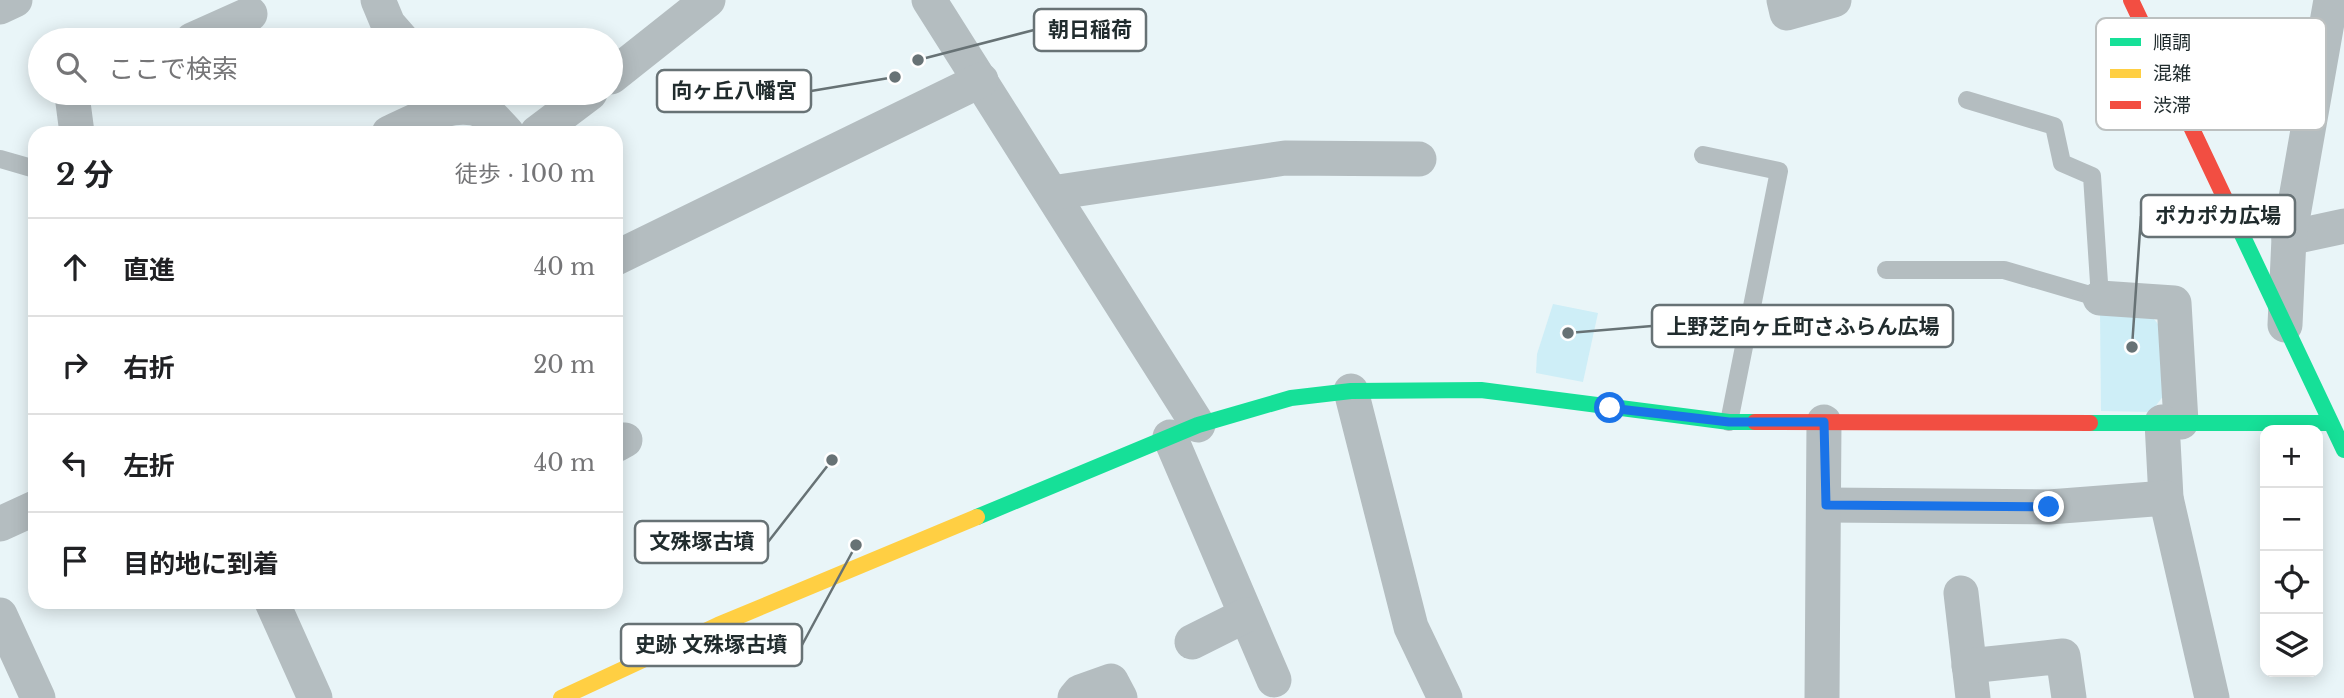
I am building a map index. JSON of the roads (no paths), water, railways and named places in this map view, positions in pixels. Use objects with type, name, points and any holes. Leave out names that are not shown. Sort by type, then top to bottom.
[{"type":"street","points":[[0,7],[15,0]]},
{"type":"street","points":[[378,0],[392,28]]},
{"type":"street","points":[[929,0],[1052,193],[1184,431],[1246,615],[1274,680]]},
{"type":"street","points":[[1784,0],[1787,13],[1834,0]]},
{"type":"street","points":[[2131,0],[2140,18]]},
{"type":"street","points":[[2326,28],[2331,0]]},
{"type":"street","points":[[623,66],[688,6]]},
{"type":"street","points":[[219,28],[250,14]]},
{"type":"street","points":[[623,255],[981,80]]},
{"type":"street","points":[[74,105],[76,126]]},
{"type":"street","points":[[405,126],[447,105]]},
{"type":"street","points":[[467,105],[484,111],[500,126]]},
{"type":"street","points":[[546,126],[574,105]]},
{"type":"street","points":[[2193,130],[2344,450]]},
{"type":"street","points":[[2285,325],[2289,238],[2308,130]]},
{"type":"street","points":[[1052,193],[1284,158],[1419,159]]},
{"type":"street","points":[[2289,238],[2344,226]]},
{"type":"street","points":[[2099,298],[2174,303],[2172,422],[2166,498],[2212,698]]},
{"type":"street","points":[[561,698],[718,625],[1184,431],[1291,398],[1351,391],[1481,390],[1729,422],[2330,423]]},
{"type":"street","points":[[1351,391],[1411,627],[1445,698]]},
{"type":"street","points":[[1822,698],[1826,505],[1824,422]]},
{"type":"street","points":[[1826,505],[2049,507],[2166,498]]},
{"type":"street","points":[[0,524],[28,511]]},
{"type":"street","points":[[1961,593],[1971,682],[2063,656],[2069,698]]},
{"type":"street","points":[[284,609],[315,698]]},
{"type":"street","points":[[0,615],[38,698]]},
{"type":"street","points":[[1192,642],[1246,615]]},
{"type":"street","points":[[1074,698],[1080,692],[1111,681],[1120,698]]},
{"type":"lane","points":[[1886,270],[2004,270],[2099,298],[2092,176],[2062,163],[2054,127],[1967,100]]},
{"type":"lane","points":[[1703,156],[1779,171],[1729,422]]},
{"type":"lane","points":[[0,159],[28,167]]},
{"type":"place","name":"朝日稲荷","points":[[918,60]]},
{"type":"place","name":"向ヶ丘八幡宮","points":[[895,77]]},
{"type":"place","name":"上野芝向ヶ丘町さふらん広場","points":[[1568,333]]},
{"type":"place","name":"ポカポカ広場","points":[[2132,347]]},
{"type":"place","name":"文殊塚古墳","points":[[832,460]]},
{"type":"place","name":"史跡 文殊塚古墳","points":[[856,545]]}]
